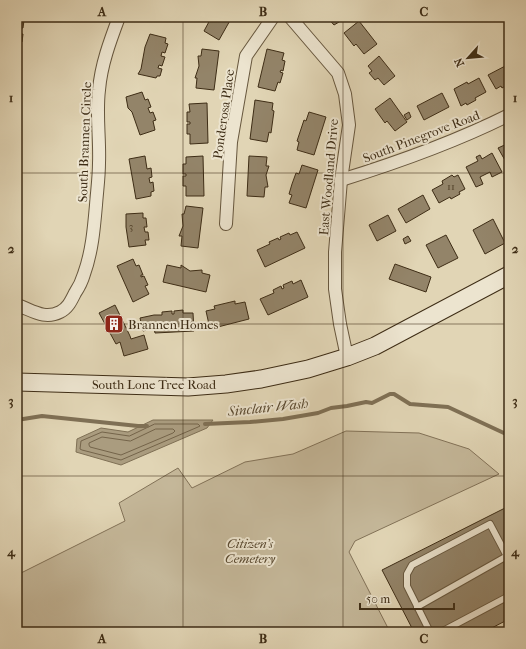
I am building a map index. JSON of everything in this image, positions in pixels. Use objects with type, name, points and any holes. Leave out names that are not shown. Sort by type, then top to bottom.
[{"type":"main road","name":"South Lone Tree Road","points":[[17,382],[188,387],[261,379],[308,369],[375,346],[509,275]]},
{"type":"street","name":"South Brannen Circle","points":[[17,305],[45,315],[60,312],[68,305],[81,283],[89,255],[93,232],[99,177],[100,151],[98,106],[101,75],[111,38],[119,17]]},
{"type":"street","name":"Ponderosa Place","points":[[226,224],[231,142],[246,56],[273,17]]},
{"type":"street","name":"East Woodland Drive","points":[[290,17],[338,73],[345,94],[349,125],[335,252],[335,289],[340,324],[347,356]]},
{"type":"street","name":"South Pinegrove Road","points":[[342,180],[422,153],[467,135],[509,115]]},
{"type":"lane","points":[[417,607],[508,558],[490,524],[412,565],[407,574],[407,586],[417,607],[430,632]]},
{"type":"lane","points":[[441,632],[509,596]]},
{"type":"green space","name":"Citizen's Cemetery","points":[[346,431],[419,433],[469,449],[499,474],[355,541],[349,552],[390,632],[17,632],[17,575],[125,521],[119,503],[178,468],[192,488],[245,462],[293,454]]},
{"type":"water","points":[[153,420],[213,420],[207,428],[121,465],[76,452],[77,439],[101,428],[128,432]]},
{"type":"building","points":[[17,17],[24,20],[23,28],[20,28],[19,34],[23,34],[22,42],[19,42],[18,51],[17,51]]},
{"type":"building","points":[[208,17],[232,17],[219,40],[204,31],[211,18]]},
{"type":"building","points":[[327,17],[349,17],[334,25]]},
{"type":"building","points":[[359,21],[377,44],[364,54],[356,44],[354,46],[344,33]]},
{"type":"building","points":[[150,34],[166,38],[165,43],[168,44],[165,53],[162,52],[161,56],[165,57],[162,66],[159,65],[158,68],[162,69],[160,76],[157,76],[156,78],[138,74],[141,69],[145,47]]},
{"type":"building","points":[[202,49],[219,51],[214,90],[196,88],[197,78],[195,78],[199,66],[198,56],[201,56]]},
{"type":"building","points":[[267,49],[284,53],[282,60],[285,61],[283,71],[281,70],[280,72],[283,73],[280,83],[278,82],[275,91],[258,87]]},
{"type":"building","points":[[379,56],[395,76],[384,85],[378,78],[375,80],[369,73],[372,71],[368,66]]},
{"type":"building","points":[[509,64],[509,84],[502,88],[501,86],[496,89],[488,75]]},
{"type":"building","points":[[479,78],[486,92],[475,98],[476,100],[467,105],[466,103],[461,106],[454,89]]},
{"type":"building","points":[[142,92],[145,100],[148,99],[151,107],[148,108],[150,113],[153,112],[156,120],[153,121],[155,130],[140,135],[132,112],[128,108],[126,97]]},
{"type":"building","points":[[442,93],[449,107],[424,120],[417,106]]},
{"type":"building","points":[[390,98],[407,122],[395,131],[387,121],[385,123],[375,109]]},
{"type":"building","points":[[255,100],[273,103],[272,110],[274,111],[271,133],[269,132],[267,142],[250,139]]},
{"type":"building","points":[[207,103],[208,143],[190,144],[190,134],[187,134],[187,124],[190,124],[190,122],[187,122],[187,112],[190,112],[189,104]]},
{"type":"building","points":[[309,112],[326,117],[314,155],[297,150],[299,142],[297,141],[304,120],[306,121]]},
{"type":"building","points":[[409,112],[411,117],[407,120],[404,115]]},
{"type":"building","points":[[509,143],[509,160],[506,162],[498,148]]},
{"type":"building","points":[[492,153],[502,172],[492,177],[490,172],[480,177],[483,184],[476,187],[466,167],[478,161],[476,157],[480,155],[482,159]]},
{"type":"building","points":[[145,156],[147,169],[151,168],[152,177],[149,178],[150,183],[153,182],[154,191],[151,192],[151,196],[136,199],[129,159]]},
{"type":"building","points":[[203,156],[204,196],[186,196],[186,186],[183,186],[183,176],[186,176],[186,174],[183,174],[183,164],[186,164],[186,157]]},
{"type":"building","points":[[249,156],[267,157],[266,166],[269,166],[266,175],[268,187],[265,187],[264,197],[247,196]]},
{"type":"building","points":[[302,165],[318,170],[306,208],[289,203],[292,195],[289,194],[292,184],[296,173],[299,174]]},
{"type":"building","points":[[452,175],[454,177],[458,175],[465,189],[451,199],[450,197],[439,203],[432,190],[443,184],[442,181]]},
{"type":"building","points":[[423,195],[430,209],[406,223],[398,209]]},
{"type":"building","points":[[186,206],[203,208],[198,248],[181,246],[182,236],[179,236],[183,226],[182,214],[184,214]]},
{"type":"building","points":[[509,210],[509,221],[505,213]]},
{"type":"building","points":[[143,213],[143,218],[146,218],[147,227],[144,227],[145,232],[148,232],[149,240],[145,240],[146,245],[129,247],[126,214]]},
{"type":"building","points":[[388,215],[396,231],[377,241],[369,225]]},
{"type":"building","points":[[493,219],[505,243],[485,254],[473,230]]},
{"type":"building","points":[[297,232],[305,248],[265,267],[257,250],[270,244],[269,242],[278,238],[279,240],[281,239],[280,237],[289,233],[290,235]]},
{"type":"building","points":[[446,235],[458,258],[438,268],[426,245]]},
{"type":"building","points":[[408,236],[411,241],[405,244],[403,239]]},
{"type":"building","name":"Brannen Homes","points":[[133,259],[136,266],[139,265],[143,275],[141,275],[141,277],[144,276],[148,285],[145,286],[149,294],[133,302],[117,266]]},
{"type":"building","points":[[395,264],[431,277],[426,292],[389,279]]},
{"type":"building","name":"Brannen Homes","points":[[167,265],[181,268],[181,265],[190,271],[202,270],[202,273],[210,275],[206,292],[163,282]]},
{"type":"building","points":[[301,280],[308,297],[268,315],[260,299],[274,293],[273,290],[281,286],[282,289],[284,288],[283,285],[292,281],[293,284]]},
{"type":"building","name":"Brannen Homes","points":[[235,301],[235,304],[245,302],[249,319],[210,329],[206,311],[215,309],[214,306]]},
{"type":"building","name":"Brannen Homes","points":[[115,305],[131,339],[144,335],[148,349],[124,356],[120,342],[116,344],[99,313]]},
{"type":"building","name":"Brannen Homes","points":[[183,310],[183,313],[193,313],[194,331],[155,333],[154,328],[143,331],[140,318],[162,315],[162,312],[172,311],[172,314],[174,314],[174,311]]},
{"type":"building","points":[[507,507],[509,512],[509,619],[484,632],[414,632],[382,570]]},
{"type":"waterway","name":"Sinclair Wash","points":[[205,424],[283,419],[318,413],[331,408],[366,402],[372,403],[390,394],[394,394],[410,404],[448,407],[509,436]]},
{"type":"waterway","name":"Sinclair Wash","points":[[17,420],[42,416],[147,426]]},
{"type":"place","name":"Brannen Homes","points":[[114,324]]}]
